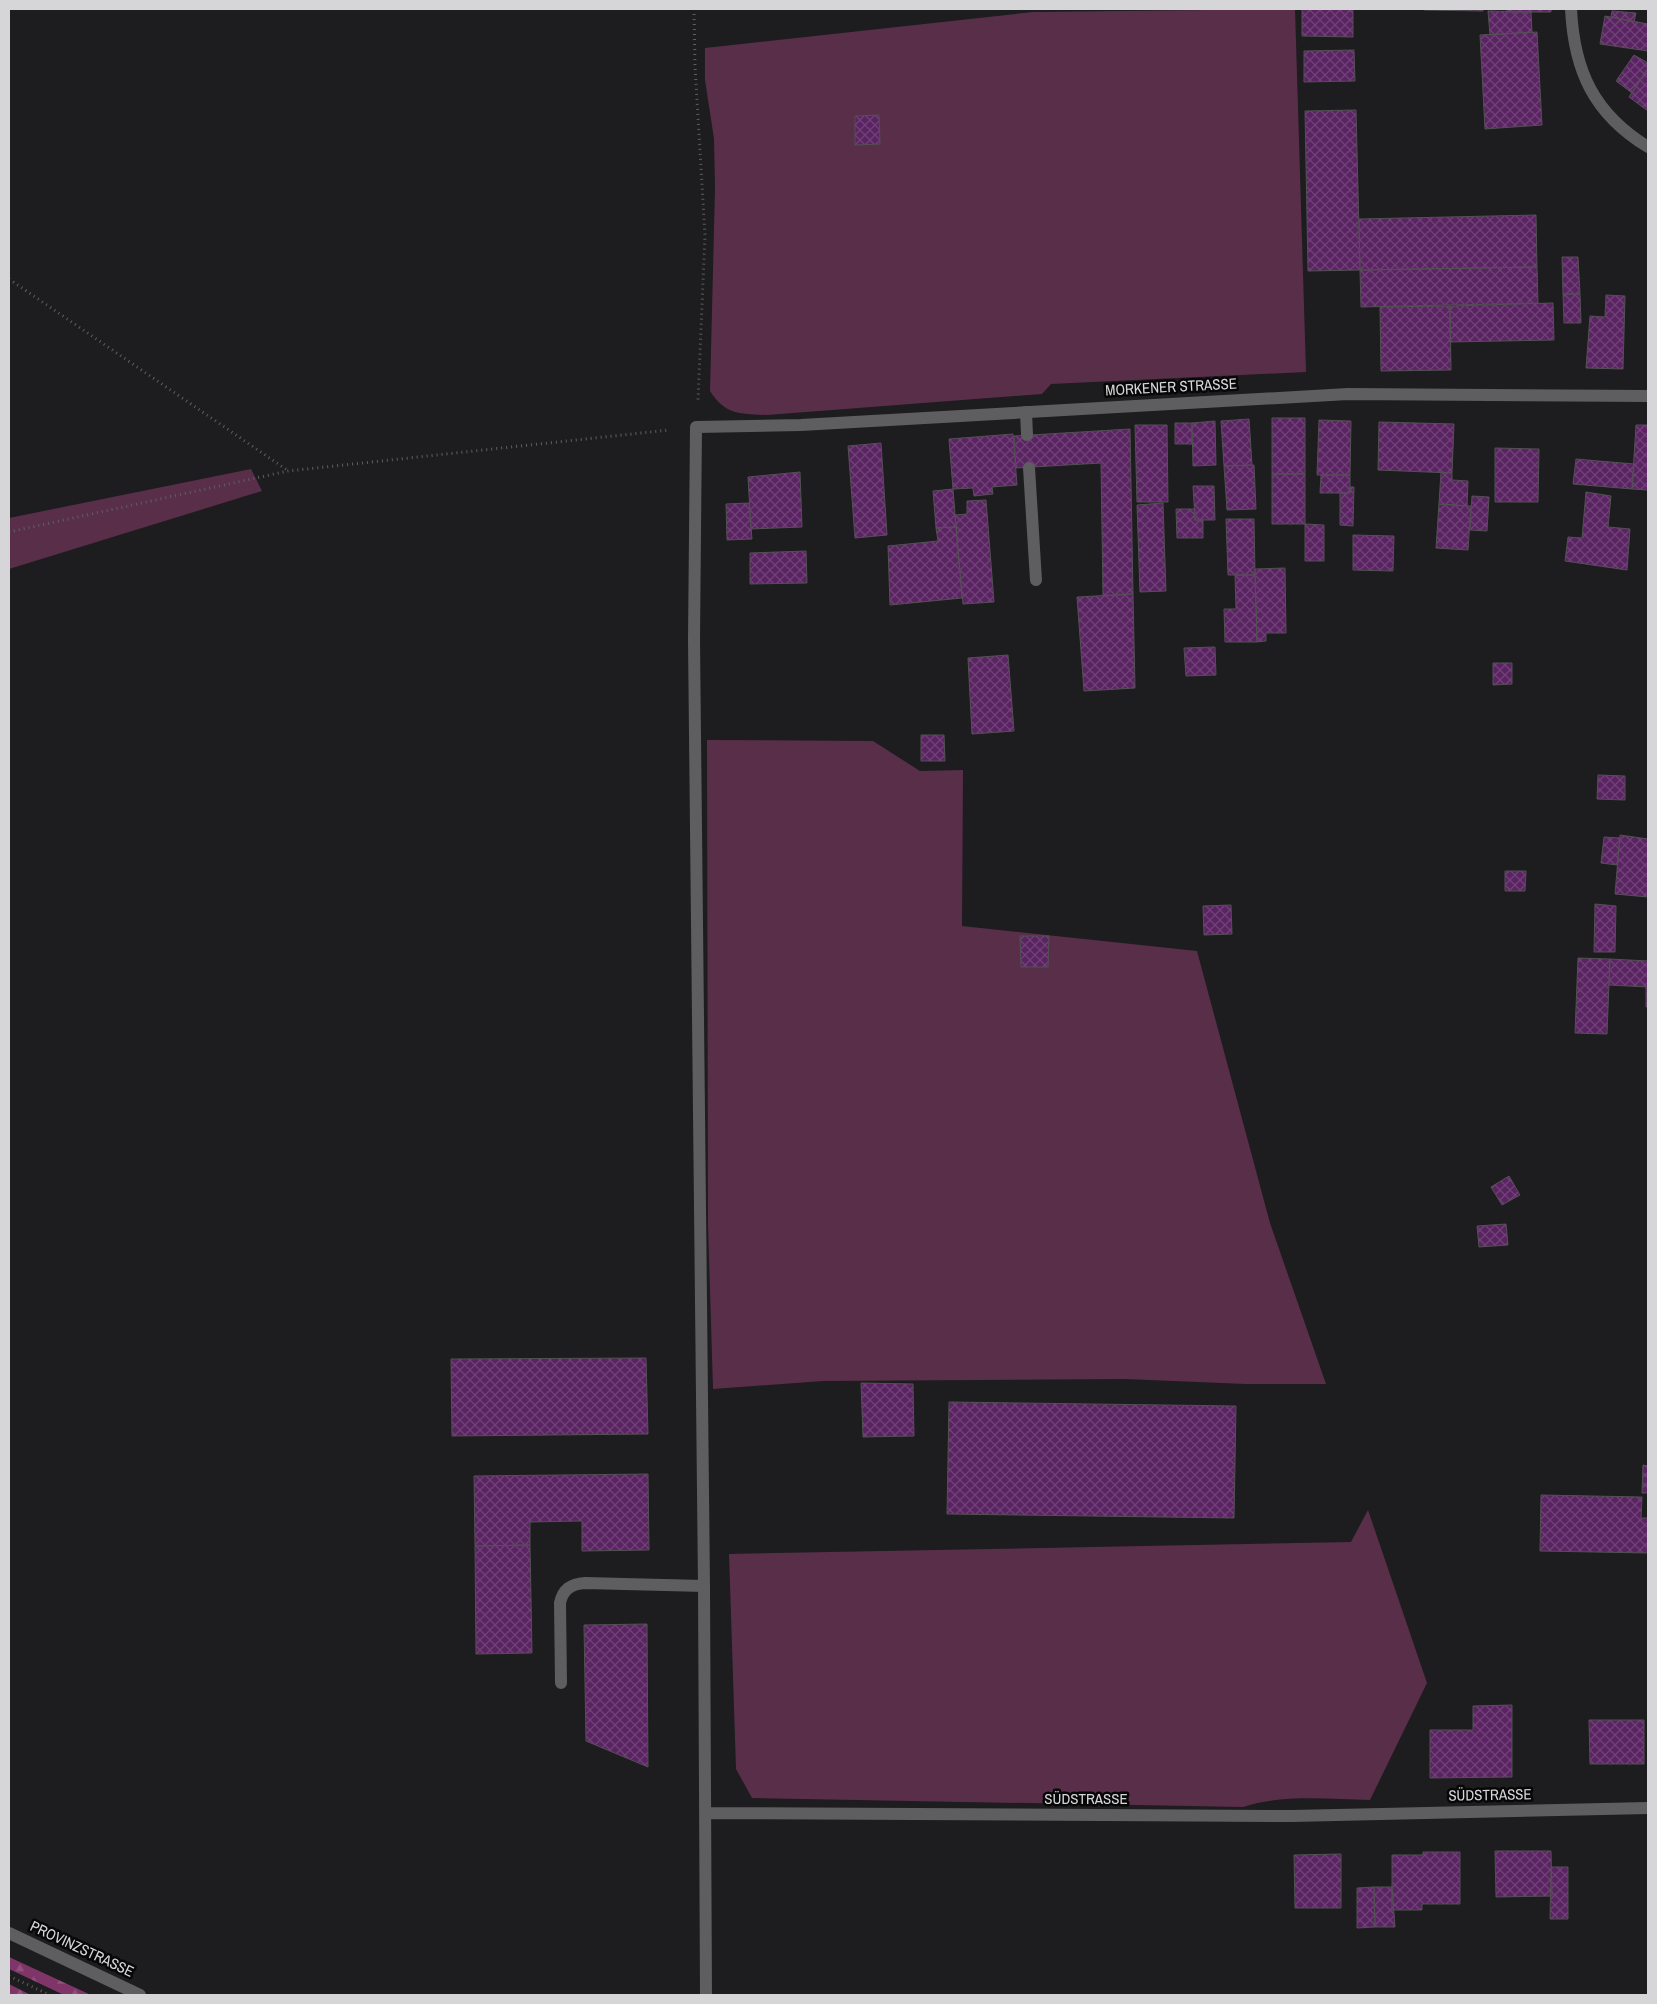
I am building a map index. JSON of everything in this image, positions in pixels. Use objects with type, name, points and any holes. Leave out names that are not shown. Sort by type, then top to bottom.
[{"type":"street","points":[[1571,9],[1579,65],[1590,90],[1616,122],[1648,147]]},
{"type":"street","name":"MORKENER STRASSE","points":[[696,427],[801,425],[1348,394],[1648,396]]},
{"type":"street","points":[[1026,412],[1027,435]]},
{"type":"street","points":[[696,427],[694,640],[696,991],[704,1586],[706,1995]]},
{"type":"street","points":[[1029,468],[1036,580]]},
{"type":"street","points":[[561,1683],[560,1603],[563,1593],[568,1588],[586,1583],[704,1586]]},
{"type":"street","name":"SÜDSTRASSE","points":[[705,1813],[1292,1816],[1648,1808]]},
{"type":"street","name":"PROVINZSTRASSE","points":[[9,1933],[140,1995]]},
{"type":"path","points":[[9,532],[288,471],[696,427],[705,235],[695,66],[694,9]]},
{"type":"path","points":[[9,278],[288,471]]},
{"type":"path","points":[[9,1976],[50,1995]]},
{"type":"shaded area","points":[[1295,9],[1306,372],[1051,384],[1042,394],[767,415],[734,412],[721,405],[710,391],[715,188],[714,139],[705,80],[705,48],[1033,12]]},
{"type":"shaded area","points":[[251,469],[262,491],[9,569],[9,518]]},
{"type":"shaded area","points":[[707,740],[873,741],[920,771],[963,770],[962,926],[1197,951],[1270,1223],[1326,1384],[1246,1384],[1125,1379],[823,1381],[713,1389],[708,1224]]},
{"type":"shaded area","points":[[1368,1510],[1427,1683],[1370,1800],[1289,1799],[1273,1800],[1243,1807],[752,1798],[736,1769],[729,1554],[1351,1542]]},
{"type":"green space","points":[[9,1957],[91,1995],[64,1995],[9,1969]]},
{"type":"green space","points":[[9,1984],[31,1995],[9,1995]]},
{"type":"building","points":[[1302,9],[1353,9],[1353,37],[1302,36]]},
{"type":"building","points":[[1483,9],[1483,11],[1424,10]]},
{"type":"building","points":[[1507,9],[1551,9],[1551,12],[1507,12]]},
{"type":"building","points":[[1488,11],[1531,12],[1532,32],[1490,35]]},
{"type":"building","points":[[1612,11],[1636,13],[1634,22],[1611,17]]},
{"type":"building","points":[[1605,16],[1648,24],[1648,51],[1600,44]]},
{"type":"building","points":[[1537,32],[1542,125],[1485,129],[1480,35]]},
{"type":"building","points":[[1354,50],[1355,81],[1304,82],[1304,51]]},
{"type":"building","points":[[1634,55],[1648,63],[1648,68],[1632,93],[1616,81]]},
{"type":"building","points":[[1648,68],[1648,111],[1629,97]]},
{"type":"building","points":[[1356,110],[1360,270],[1308,271],[1305,111]]},
{"type":"building","points":[[879,115],[880,144],[855,145],[855,116]]},
{"type":"building","points":[[1536,215],[1537,267],[1360,270],[1359,219]]},
{"type":"building","points":[[1562,257],[1578,257],[1580,294],[1563,294]]},
{"type":"building","points":[[1537,267],[1538,303],[1361,307],[1360,270]]},
{"type":"building","points":[[1563,294],[1580,294],[1581,323],[1564,323]]},
{"type":"building","points":[[1606,295],[1625,296],[1623,369],[1586,368],[1590,316],[1605,317]]},
{"type":"building","points":[[1553,303],[1554,340],[1450,342],[1450,306]]},
{"type":"building","points":[[1450,306],[1451,370],[1381,371],[1380,307]]},
{"type":"building","points":[[1272,418],[1305,418],[1305,474],[1272,474]]},
{"type":"building","points":[[1249,419],[1252,465],[1224,466],[1221,421]]},
{"type":"building","points":[[1319,420],[1351,421],[1350,475],[1317,475]]},
{"type":"building","points":[[1215,421],[1216,465],[1193,466],[1192,423]]},
{"type":"building","points":[[1379,422],[1454,424],[1452,473],[1378,470]]},
{"type":"building","points":[[1175,423],[1192,423],[1192,444],[1175,444]]},
{"type":"building","points":[[1135,425],[1167,425],[1168,502],[1137,502]]},
{"type":"building","points":[[1636,425],[1648,425],[1648,490],[1632,489]]},
{"type":"building","points":[[1130,429],[1133,594],[1103,596],[1101,463],[1016,468],[1014,436]]},
{"type":"building","points":[[1013,434],[1017,485],[992,487],[993,494],[974,496],[973,488],[953,489],[949,439]]},
{"type":"building","points":[[881,443],[887,535],[855,538],[848,446]]},
{"type":"building","points":[[1495,448],[1539,449],[1538,502],[1495,502]]},
{"type":"building","points":[[1576,459],[1634,464],[1632,489],[1573,484]]},
{"type":"building","points":[[1254,465],[1256,509],[1227,510],[1224,466]]},
{"type":"building","points":[[800,472],[802,527],[751,529],[748,477]]},
{"type":"building","points":[[1441,472],[1452,473],[1452,480],[1468,481],[1467,506],[1439,504]]},
{"type":"building","points":[[1272,474],[1305,474],[1305,524],[1272,524]]},
{"type":"building","points":[[1321,475],[1350,475],[1350,493],[1320,493]]},
{"type":"building","points":[[1193,486],[1214,486],[1215,520],[1195,520]]},
{"type":"building","points":[[1350,487],[1354,487],[1353,526],[1340,525],[1340,493],[1350,493]]},
{"type":"building","points":[[953,489],[956,527],[936,528],[933,491]]},
{"type":"building","points":[[1586,492],[1611,496],[1608,527],[1630,529],[1627,570],[1565,561],[1568,537],[1582,538]]},
{"type":"building","points":[[1472,496],[1489,497],[1487,531],[1470,530]]},
{"type":"building","points":[[986,500],[994,602],[963,604],[955,515],[967,514],[967,501]]},
{"type":"building","points":[[749,503],[752,539],[727,540],[726,504]]},
{"type":"building","points":[[1163,503],[1166,591],[1140,592],[1137,505]]},
{"type":"building","points":[[1439,504],[1471,506],[1468,550],[1436,548]]},
{"type":"building","points":[[1176,509],[1195,509],[1195,520],[1203,520],[1203,538],[1177,538]]},
{"type":"building","points":[[1226,519],[1254,519],[1255,575],[1228,575]]},
{"type":"building","points":[[1305,524],[1324,525],[1324,561],[1305,561]]},
{"type":"building","points":[[956,527],[962,598],[890,605],[888,546],[938,541],[936,528]]},
{"type":"building","points":[[1353,535],[1394,536],[1393,571],[1353,570]]},
{"type":"building","points":[[806,551],[807,583],[750,584],[750,553]]},
{"type":"building","points":[[1285,568],[1286,633],[1266,633],[1266,641],[1257,642],[1255,569]]},
{"type":"building","points":[[1235,575],[1255,575],[1257,642],[1225,642],[1224,609],[1236,609]]},
{"type":"building","points":[[1133,594],[1135,688],[1084,691],[1077,597]]},
{"type":"building","points":[[1215,647],[1216,675],[1186,676],[1184,648]]},
{"type":"building","points":[[1008,655],[1014,731],[972,734],[968,658]]},
{"type":"building","points":[[1493,663],[1512,663],[1512,684],[1493,685]]},
{"type":"building","points":[[921,735],[944,735],[945,761],[921,761]]},
{"type":"building","points":[[1598,775],[1625,776],[1625,800],[1597,799]]},
{"type":"building","points":[[1620,835],[1648,839],[1648,897],[1615,894]]},
{"type":"building","points":[[1604,837],[1620,838],[1617,865],[1601,863]]},
{"type":"building","points":[[1505,871],[1526,871],[1525,891],[1505,891]]},
{"type":"building","points":[[1595,904],[1616,906],[1615,952],[1594,952]]},
{"type":"building","points":[[1231,905],[1232,934],[1204,935],[1203,906]]},
{"type":"building","points":[[1020,936],[1049,936],[1048,967],[1021,967]]},
{"type":"building","points":[[1578,958],[1610,959],[1607,1034],[1575,1033]]},
{"type":"building","points":[[1610,959],[1648,961],[1648,987],[1609,985]]},
{"type":"building","points":[[1646,987],[1648,987],[1648,1007],[1646,1007]]},
{"type":"building","points":[[1509,1176],[1520,1195],[1502,1205],[1491,1187]]},
{"type":"building","points":[[1506,1224],[1508,1245],[1479,1247],[1477,1226]]},
{"type":"building","points":[[646,1358],[648,1434],[452,1436],[451,1359]]},
{"type":"building","points":[[861,1383],[913,1384],[914,1436],[863,1437]]},
{"type":"building","points":[[949,1402],[1236,1406],[1234,1518],[947,1514]]},
{"type":"building","points":[[1643,1465],[1648,1466],[1648,1493],[1642,1493]]},
{"type":"building","points":[[648,1474],[649,1550],[582,1551],[582,1521],[530,1522],[530,1545],[475,1546],[474,1476]]},
{"type":"building","points":[[1541,1495],[1642,1497],[1641,1518],[1648,1518],[1648,1553],[1540,1551]]},
{"type":"building","points":[[530,1545],[532,1653],[476,1654],[475,1546]]},
{"type":"building","points":[[647,1624],[648,1767],[586,1741],[584,1625]]},
{"type":"building","points":[[1512,1705],[1512,1777],[1430,1778],[1430,1730],[1473,1730],[1473,1706]]},
{"type":"building","points":[[1589,1720],[1644,1720],[1644,1764],[1590,1764]]},
{"type":"building","points":[[1495,1851],[1551,1851],[1552,1896],[1496,1897]]},
{"type":"building","points":[[1423,1852],[1460,1852],[1460,1904],[1422,1904],[1422,1910],[1392,1910],[1392,1855],[1423,1855]]},
{"type":"building","points":[[1341,1854],[1341,1908],[1295,1908],[1294,1855]]},
{"type":"building","points":[[1551,1867],[1568,1867],[1568,1919],[1550,1919]]},
{"type":"building","points":[[1374,1887],[1375,1927],[1357,1928],[1357,1888]]},
{"type":"building","points":[[1374,1887],[1392,1887],[1395,1927],[1375,1927]]}]
